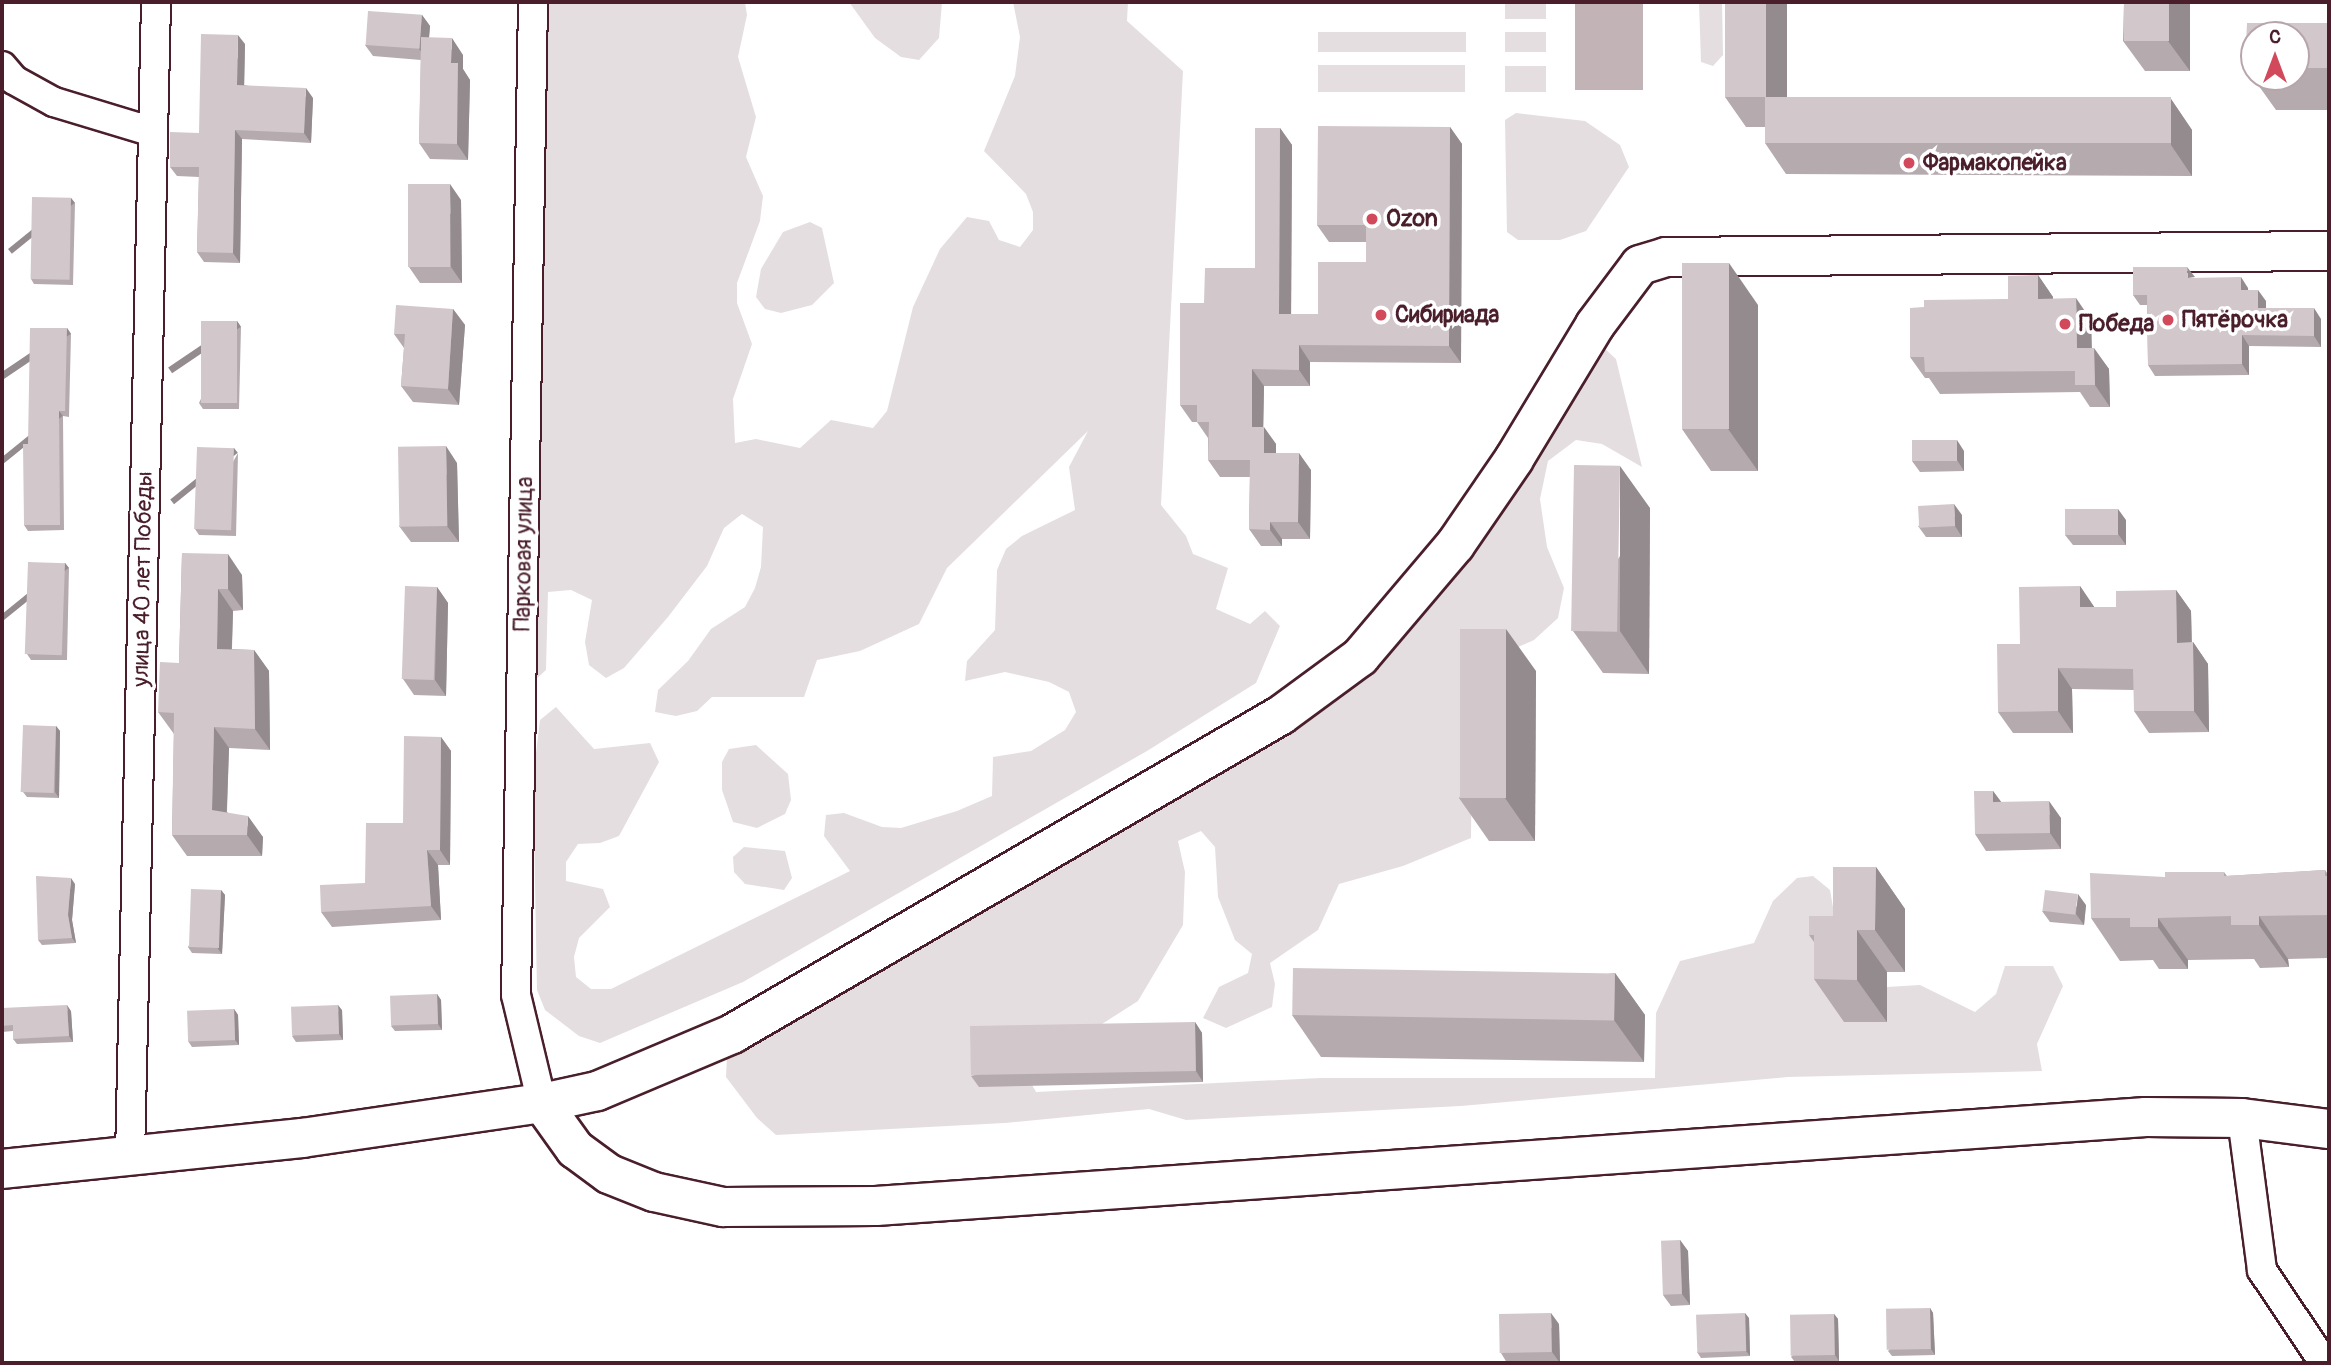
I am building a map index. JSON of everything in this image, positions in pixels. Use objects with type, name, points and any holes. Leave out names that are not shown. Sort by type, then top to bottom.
[{"type":"street","name":"улица 40 лет Победы","points":[[130,1157],[156,2]]},
{"type":"street","name":"Парковая улица","points":[[533,2],[516,995],[542,1103]]},
{"type":"street","points":[[2,66],[14,80],[54,102],[153,132]]},
{"type":"street","points":[[2,1169],[130,1157],[437,1121],[542,1103],[597,1091],[732,1034],[1281,715],[1351,664],[1415,597],[1455,545],[1514,459],[1595,325],[1640,265],[1665,257],[2329,251]]},
{"type":"street","points":[[542,1103],[575,1149],[609,1174],[654,1192],[723,1207],[793,1208],[903,1204],[2146,1117],[2242,1118],[2329,1129]]},
{"type":"street","points":[[2242,1118],[2262,1270],[2324,1363]]},
{"type":"shaded area","points":[[543,2],[745,2],[747,15],[738,57],[756,117],[746,157],[763,196],[760,221],[737,283],[737,303],[752,344],[733,399],[735,443],[756,439],[800,448],[831,420],[873,428],[887,411],[913,307],[940,249],[967,217],[989,221],[999,240],[1020,247],[1033,230],[1033,212],[1026,194],[984,151],[1015,76],[1020,37],[1013,2],[1128,2],[1127,21],[1183,71],[1161,505],[1186,536],[1193,554],[1228,568],[1216,609],[1250,624],[1265,611],[1280,626],[1256,683],[1147,751],[743,982],[600,1043],[579,1036],[545,1010],[537,990],[533,778],[540,720],[556,707],[594,749],[650,743],[659,762],[619,836],[600,843],[578,844],[566,862],[566,881],[603,889],[610,907],[579,938],[574,957],[576,977],[591,989],[611,989],[850,871],[824,836],[826,815],[844,813],[882,827],[901,828],[957,811],[992,796],[993,757],[1031,751],[1065,730],[1076,712],[1069,692],[1049,682],[1005,672],[965,681],[967,661],[995,630],[997,570],[1006,549],[1022,536],[1075,510],[1069,467],[1088,431],[947,568],[919,624],[860,651],[817,660],[804,697],[712,697],[697,711],[676,716],[655,712],[658,690],[688,661],[711,629],[745,607],[755,588],[761,567],[763,527],[742,514],[724,528],[707,566],[668,617],[624,668],[606,678],[589,665],[585,642],[592,600],[571,590],[548,592],[546,670],[533,682]]},
{"type":"shaded area","points":[[849,2],[942,2],[939,38],[919,60],[901,57],[875,38]]},
{"type":"shaded area","points":[[1505,2],[1546,2],[1546,19],[1505,19]]},
{"type":"shaded area","points":[[1575,2],[1643,2],[1643,90],[1575,90]]},
{"type":"shaded area","points":[[1699,2],[1722,2],[1723,55],[1713,66],[1701,62]]},
{"type":"shaded area","points":[[1318,32],[1466,32],[1466,52],[1318,52]]},
{"type":"shaded area","points":[[1505,32],[1546,32],[1546,52],[1505,52]]},
{"type":"shaded area","points":[[1318,65],[1465,65],[1465,92],[1318,92]]},
{"type":"shaded area","points":[[1505,66],[1546,66],[1546,92],[1505,92]]},
{"type":"shaded area","points":[[1516,113],[1585,121],[1620,145],[1629,167],[1586,231],[1560,240],[1518,240],[1507,232],[1505,120]]},
{"type":"shaded area","points":[[810,222],[822,228],[834,283],[812,305],[781,313],[765,309],[756,297],[761,269],[783,232]]},
{"type":"shaded area","points":[[1604,348],[1616,359],[1642,467],[1602,444],[1576,440],[1548,461],[1540,499],[1547,547],[1564,588],[1558,618],[1534,640],[1473,667],[1471,838],[1403,866],[1339,884],[1318,930],[1270,963],[1275,984],[1272,1007],[1226,1028],[1203,1018],[1219,987],[1248,973],[1252,954],[1235,940],[1218,897],[1215,847],[1201,831],[1178,841],[1185,872],[1183,925],[1138,1001],[1102,1024],[1047,1044],[1026,1074],[1036,1092],[1320,1078],[1655,1078],[1656,1013],[1680,961],[1754,943],[1773,901],[1797,878],[1813,876],[1830,890],[1837,930],[1886,1022],[1887,987],[1920,985],[1975,1012],[1996,994],[2005,966],[2053,966],[2063,986],[2037,1044],[2042,1071],[1788,1077],[1461,1106],[1186,1120],[1149,1109],[1005,1123],[776,1135],[757,1118],[726,1077],[727,1056],[1143,820],[1309,720],[1355,685],[1422,612],[1594,350]]},
{"type":"shaded area","points":[[756,745],[788,774],[791,800],[785,814],[757,828],[733,822],[722,790],[722,762],[729,749]]},
{"type":"shaded area","points":[[744,847],[785,851],[792,878],[784,890],[745,884],[734,872],[733,857]]},
{"type":"building","points":[[1725,2],[1766,2],[1766,97],[1725,97]]},
{"type":"building","points":[[2124,2],[2169,2],[2169,41],[2124,41]]},
{"type":"building","points":[[368,11],[422,15],[419,49],[366,45]]},
{"type":"building","points":[[2310,23],[2329,23],[2329,68],[2310,68]]},
{"type":"building","points":[[201,34],[238,35],[237,85],[306,88],[304,133],[235,130],[233,253],[197,252],[199,167],[170,167],[170,132],[199,133]]},
{"type":"building","points":[[421,37],[452,38],[451,63],[458,63],[457,144],[419,143]]},
{"type":"building","points":[[1765,97],[2171,97],[2171,143],[1765,143]]},
{"type":"building","points":[[1318,126],[1450,127],[1449,346],[1299,345],[1299,370],[1252,369],[1252,427],[1264,427],[1264,453],[1299,453],[1298,522],[1270,522],[1270,530],[1249,529],[1250,460],[1208,460],[1209,422],[1197,422],[1197,405],[1180,405],[1180,303],[1204,303],[1205,268],[1255,268],[1255,128],[1280,128],[1279,314],[1318,314],[1318,262],[1366,262],[1366,225],[1317,225]]},
{"type":"building","points":[[408,184],[450,184],[450,267],[408,267]]},
{"type":"building","points":[[32,197],[71,198],[70,280],[31,279]]},
{"type":"building","points":[[1682,263],[1729,263],[1729,429],[1682,429]]},
{"type":"building","points":[[2133,267],[2187,267],[2188,278],[2241,277],[2241,290],[2258,290],[2258,308],[2314,308],[2314,336],[2242,335],[2242,364],[2148,365],[2147,295],[2133,295]]},
{"type":"building","points":[[2038,275],[2038,299],[2076,298],[2077,348],[2094,348],[2095,385],[2075,385],[2075,371],[1925,372],[1924,357],[1910,357],[1910,308],[1924,307],[1924,300],[2008,299],[2008,276]]},
{"type":"building","points":[[396,305],[453,309],[448,389],[401,386],[405,334],[394,334]]},
{"type":"building","points":[[201,321],[237,321],[237,403],[201,403]]},
{"type":"building","points":[[30,328],[67,328],[65,411],[59,411],[60,525],[24,525],[23,444],[28,444]]},
{"type":"building","points":[[1912,440],[1957,440],[1957,461],[1912,461]]},
{"type":"building","points":[[446,446],[447,526],[399,527],[398,447]]},
{"type":"building","points":[[197,447],[234,448],[231,530],[194,529]]},
{"type":"building","points":[[1574,465],[1620,466],[1617,632],[1571,631]]},
{"type":"building","points":[[1954,504],[1955,526],[1919,528],[1918,506]]},
{"type":"building","points":[[2065,509],[2118,509],[2118,535],[2065,535]]},
{"type":"building","points":[[182,553],[228,554],[228,589],[218,589],[217,649],[254,650],[255,729],[214,727],[212,810],[248,816],[247,835],[172,835],[174,713],[158,712],[160,662],[179,663]]},
{"type":"building","points":[[28,562],[65,563],[62,655],[25,654]]},
{"type":"building","points":[[405,586],[437,587],[434,680],[402,679]]},
{"type":"building","points":[[2080,586],[2080,607],[2116,607],[2116,591],[2176,590],[2177,643],[2193,642],[2194,711],[2134,711],[2133,669],[2058,668],[2058,711],[1998,712],[1997,644],[2020,644],[2019,587]]},
{"type":"building","points":[[1460,629],[1506,629],[1506,798],[1460,798]]},
{"type":"building","points":[[23,725],[56,726],[54,793],[21,792]]},
{"type":"building","points":[[404,736],[441,737],[440,850],[427,850],[431,906],[321,912],[320,885],[365,883],[366,823],[403,823]]},
{"type":"building","points":[[1974,791],[1993,791],[1993,802],[2049,801],[2050,833],[1975,834]]},
{"type":"building","points":[[1833,867],[1876,867],[1875,930],[1857,930],[1857,980],[1814,979],[1814,935],[1809,935],[1809,916],[1833,916]]},
{"type":"building","points":[[2325,870],[2325,876],[2329,876],[2329,915],[2259,916],[2259,925],[2231,925],[2231,916],[2158,918],[2158,927],[2130,927],[2130,918],[2091,918],[2090,873],[2165,877],[2165,872],[2224,872],[2224,876]]},
{"type":"building","points":[[36,876],[71,878],[68,915],[72,938],[38,940]]},
{"type":"building","points":[[191,889],[221,890],[219,948],[189,947]]},
{"type":"building","points":[[2045,890],[2078,894],[2075,915],[2042,911]]},
{"type":"building","points":[[1293,968],[1615,974],[1614,1021],[1292,1015]]},
{"type":"building","points":[[437,994],[438,1024],[391,1026],[390,996]]},
{"type":"building","points":[[67,1005],[69,1036],[13,1039],[13,1025],[2,1026],[2,1008]]},
{"type":"building","points":[[338,1005],[339,1034],[292,1036],[291,1007]]},
{"type":"building","points":[[234,1009],[235,1040],[188,1042],[187,1011]]},
{"type":"building","points":[[1195,1022],[1196,1071],[971,1075],[970,1026]]},
{"type":"building","points":[[1680,1240],[1682,1294],[1663,1295],[1661,1241]]},
{"type":"building","points":[[1930,1308],[1931,1349],[1887,1350],[1886,1309]]},
{"type":"building","points":[[1551,1313],[1552,1352],[1500,1353],[1499,1314]]},
{"type":"building","points":[[1745,1313],[1746,1351],[1697,1353],[1696,1315]]},
{"type":"building","points":[[1834,1314],[1835,1355],[1791,1356],[1790,1315]]},
{"type":"place","name":"Фармакопейка","points":[[1909,163]]},
{"type":"place","name":"Ozon","points":[[1372,219]]},
{"type":"place","name":"Сибириада","points":[[1381,315]]},
{"type":"place","name":"Пятёрочка","points":[[2168,320]]},
{"type":"place","name":"Победа","points":[[2065,324]]}]
